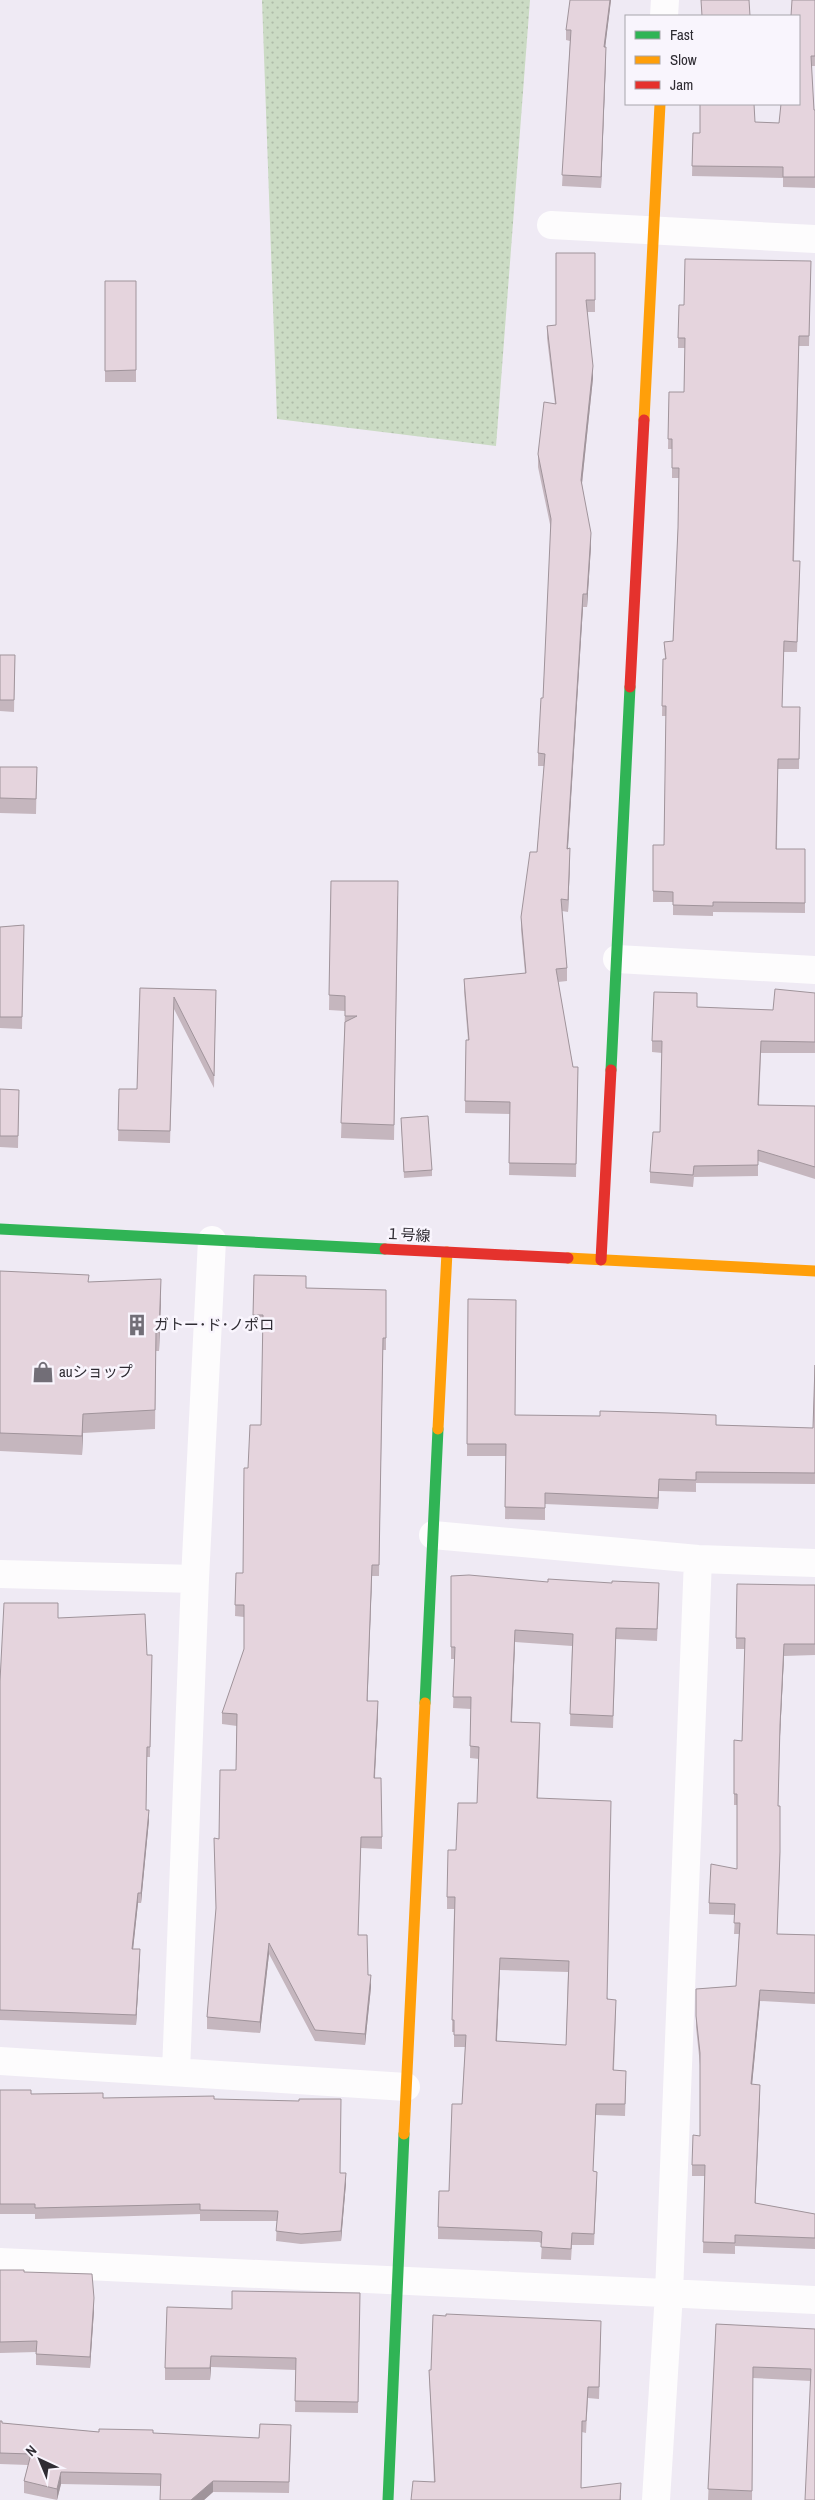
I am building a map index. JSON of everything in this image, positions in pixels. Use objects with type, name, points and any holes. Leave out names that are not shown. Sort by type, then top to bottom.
[{"type":"street","points":[[664,15],[665,0]]},
{"type":"street","points":[[601,1260],[660,105]]},
{"type":"street","points":[[551,225],[815,238]]},
{"type":"street","points":[[617,959],[815,970]]},
{"type":"street","name":"１号線","points":[[0,1230],[815,1271]]},
{"type":"street","points":[[176,2072],[195,1579],[212,1240]]},
{"type":"street","points":[[388,2500],[396,2280],[447,1252]]},
{"type":"street","points":[[433,1535],[698,1558],[815,1564]]},
{"type":"street","points":[[656,2500],[669,2293],[698,1558]]},
{"type":"street","points":[[0,1574],[195,1579]]},
{"type":"street","points":[[0,2060],[406,2087]]},
{"type":"street","points":[[0,2262],[815,2300]]},
{"type":"green space","points":[[262,0],[530,0],[496,446],[277,419]]},
{"type":"building","points":[[570,0],[610,0],[604,47],[606,47],[601,177],[562,175],[571,30],[566,30]]},
{"type":"building","points":[[701,0],[749,0],[750,15],[702,15]]},
{"type":"building","points":[[792,0],[815,0],[815,56],[811,56],[815,110],[815,177],[783,177],[783,167],[692,166],[693,133],[700,133],[700,105],[754,105],[755,122],[779,123],[781,105],[800,105],[800,15],[791,15]]},
{"type":"building","points":[[556,253],[595,253],[595,300],[586,300],[593,366],[581,480],[591,533],[587,594],[583,594],[567,849],[570,848],[568,900],[561,899],[567,968],[556,969],[573,1067],[578,1067],[576,1164],[509,1163],[510,1102],[465,1101],[466,1040],[469,1040],[464,979],[526,973],[521,917],[530,852],[537,852],[545,754],[538,753],[541,698],[543,698],[551,519],[538,454],[544,402],[556,404],[547,326],[556,325]]},
{"type":"building","points":[[685,259],[811,261],[809,336],[799,336],[793,561],[800,561],[797,642],[784,641],[782,707],[800,707],[799,759],[778,759],[776,849],[805,849],[805,903],[713,902],[713,906],[673,905],[673,892],[653,891],[653,845],[664,845],[666,706],[662,706],[663,659],[666,659],[664,642],[673,641],[678,528],[679,468],[672,468],[672,439],[668,439],[669,392],[684,392],[685,338],[678,338],[679,305],[684,305]]},
{"type":"building","points":[[105,281],[136,281],[136,370],[105,371]]},
{"type":"building","points":[[0,655],[15,655],[14,700],[0,700]]},
{"type":"building","points":[[0,767],[37,767],[36,799],[0,798]]},
{"type":"building","points":[[331,881],[398,881],[394,1125],[341,1123],[345,1022],[357,1016],[345,1016],[345,996],[329,995]]},
{"type":"building","points":[[24,925],[22,1017],[0,1017],[0,927]]},
{"type":"building","points":[[140,988],[216,990],[214,1076],[174,997],[170,1131],[118,1130],[119,1089],[137,1089]]},
{"type":"building","points":[[775,989],[815,993],[815,1042],[761,1041],[758,1105],[815,1106],[815,1167],[758,1150],[758,1165],[694,1166],[693,1175],[650,1172],[653,1132],[660,1132],[662,1041],[652,1041],[654,992],[697,993],[697,1007],[773,1010]]},
{"type":"building","points":[[0,1089],[19,1090],[18,1136],[0,1136]]},
{"type":"building","points":[[428,1116],[432,1170],[404,1172],[401,1118]]},
{"type":"building","points":[[0,1271],[89,1275],[88,1282],[161,1279],[159,1332],[156,1332],[155,1410],[83,1414],[82,1436],[0,1433]]},
{"type":"building","points":[[254,1275],[306,1276],[306,1288],[386,1290],[386,1338],[383,1338],[379,1565],[372,1565],[367,1701],[378,1701],[374,1778],[381,1778],[382,1837],[361,1837],[358,1935],[367,1935],[368,1975],[371,1975],[365,2034],[315,2030],[269,1943],[260,2022],[207,2017],[216,1908],[214,1838],[219,1839],[220,1770],[236,1770],[237,1714],[222,1713],[244,1649],[244,1605],[235,1605],[236,1573],[243,1573],[244,1468],[248,1468],[250,1425],[261,1425],[263,1315],[253,1315]]},
{"type":"building","points":[[468,1299],[516,1300],[515,1415],[600,1416],[600,1411],[716,1415],[716,1425],[813,1428],[815,1365],[815,1473],[696,1472],[696,1480],[659,1479],[658,1498],[545,1493],[545,1508],[505,1507],[506,1444],[467,1444]]},
{"type":"building","points":[[469,1575],[548,1582],[548,1579],[612,1583],[612,1581],[659,1583],[657,1629],[616,1628],[613,1716],[570,1714],[573,1634],[515,1630],[511,1722],[540,1723],[537,1798],[611,1801],[607,1999],[616,2000],[613,2070],[626,2071],[625,2104],[596,2104],[593,2171],[597,2172],[594,2234],[572,2233],[571,2249],[541,2247],[542,2232],[539,2231],[438,2227],[439,2191],[449,2191],[452,2104],[462,2104],[466,2035],[454,2035],[454,2020],[452,2020],[455,1897],[447,1897],[448,1850],[456,1850],[458,1803],[477,1803],[479,1747],[470,1746],[471,1697],[453,1697],[455,1647],[451,1647],[451,1576]],"holes":[[[500,1958],[569,1961],[566,2045],[496,2041]]]},
{"type":"building","points":[[737,1584],[815,1585],[815,1644],[784,1644],[778,1806],[780,1806],[780,1852],[777,1934],[815,1935],[815,1993],[760,1990],[751,2084],[760,2085],[755,2203],[815,2214],[815,2238],[735,2235],[735,2243],[703,2242],[705,2165],[692,2165],[693,2135],[700,2136],[700,2053],[696,2016],[696,1989],[736,1986],[740,1923],[734,1923],[735,1904],[709,1903],[711,1864],[737,1869],[737,1794],[734,1794],[734,1740],[742,1741],[745,1638],[736,1638]]},
{"type":"building","points":[[4,1603],[58,1603],[58,1618],[145,1614],[147,1655],[152,1655],[150,1747],[147,1747],[146,1810],[149,1810],[141,1893],[138,1893],[132,1949],[140,1949],[136,2015],[0,2010],[0,1681]]},
{"type":"building","points":[[0,2090],[31,2090],[31,2094],[103,2093],[103,2098],[214,2096],[214,2099],[299,2101],[299,2099],[341,2099],[340,2173],[346,2173],[341,2231],[301,2234],[276,2231],[278,2211],[200,2210],[200,2204],[35,2208],[35,2204],[0,2204]]},
{"type":"building","points":[[0,2270],[92,2274],[94,2298],[90,2357],[36,2354],[37,2341],[0,2342]]},
{"type":"building","points":[[232,2291],[360,2293],[358,2402],[295,2401],[296,2358],[211,2356],[210,2368],[165,2368],[167,2307],[232,2309]]},
{"type":"building","points":[[446,2314],[601,2321],[599,2387],[588,2387],[586,2421],[582,2421],[581,2488],[621,2483],[620,2500],[411,2500],[413,2481],[435,2482],[429,2370],[431,2370],[433,2315],[446,2316]]},
{"type":"building","points":[[716,2324],[815,2329],[815,2500],[805,2500],[811,2369],[753,2367],[752,2491],[708,2489]]},
{"type":"building","points":[[0,2421],[2,2423],[99,2432],[99,2429],[153,2430],[153,2433],[259,2438],[260,2424],[291,2425],[289,2482],[213,2481],[191,2500],[160,2500],[161,2474],[61,2472],[57,2489],[24,2481],[31,2454],[0,2453]]},
{"type":"traffic: fast","points":[[611,1070],[630,687]]},
{"type":"traffic: fast","points":[[0,1229],[385,1249]]},
{"type":"traffic: fast","points":[[425,1703],[438,1429]]},
{"type":"traffic: fast","points":[[388,2500],[404,2134]]},
{"type":"traffic: slow","points":[[644,420],[660,105]]},
{"type":"traffic: slow","points":[[438,1429],[447,1252]]},
{"type":"traffic: slow","points":[[568,1258],[815,1271]]},
{"type":"traffic: slow","points":[[404,2134],[425,1703]]},
{"type":"traffic: jam","points":[[630,687],[644,420]]},
{"type":"traffic: jam","points":[[601,1260],[611,1070]]},
{"type":"traffic: jam","points":[[385,1249],[568,1258]]},
{"type":"place","name":"ガトー･ド･ノポロ","points":[[137,1325]]},
{"type":"place","name":"auショップ","points":[[43,1372]]}]
